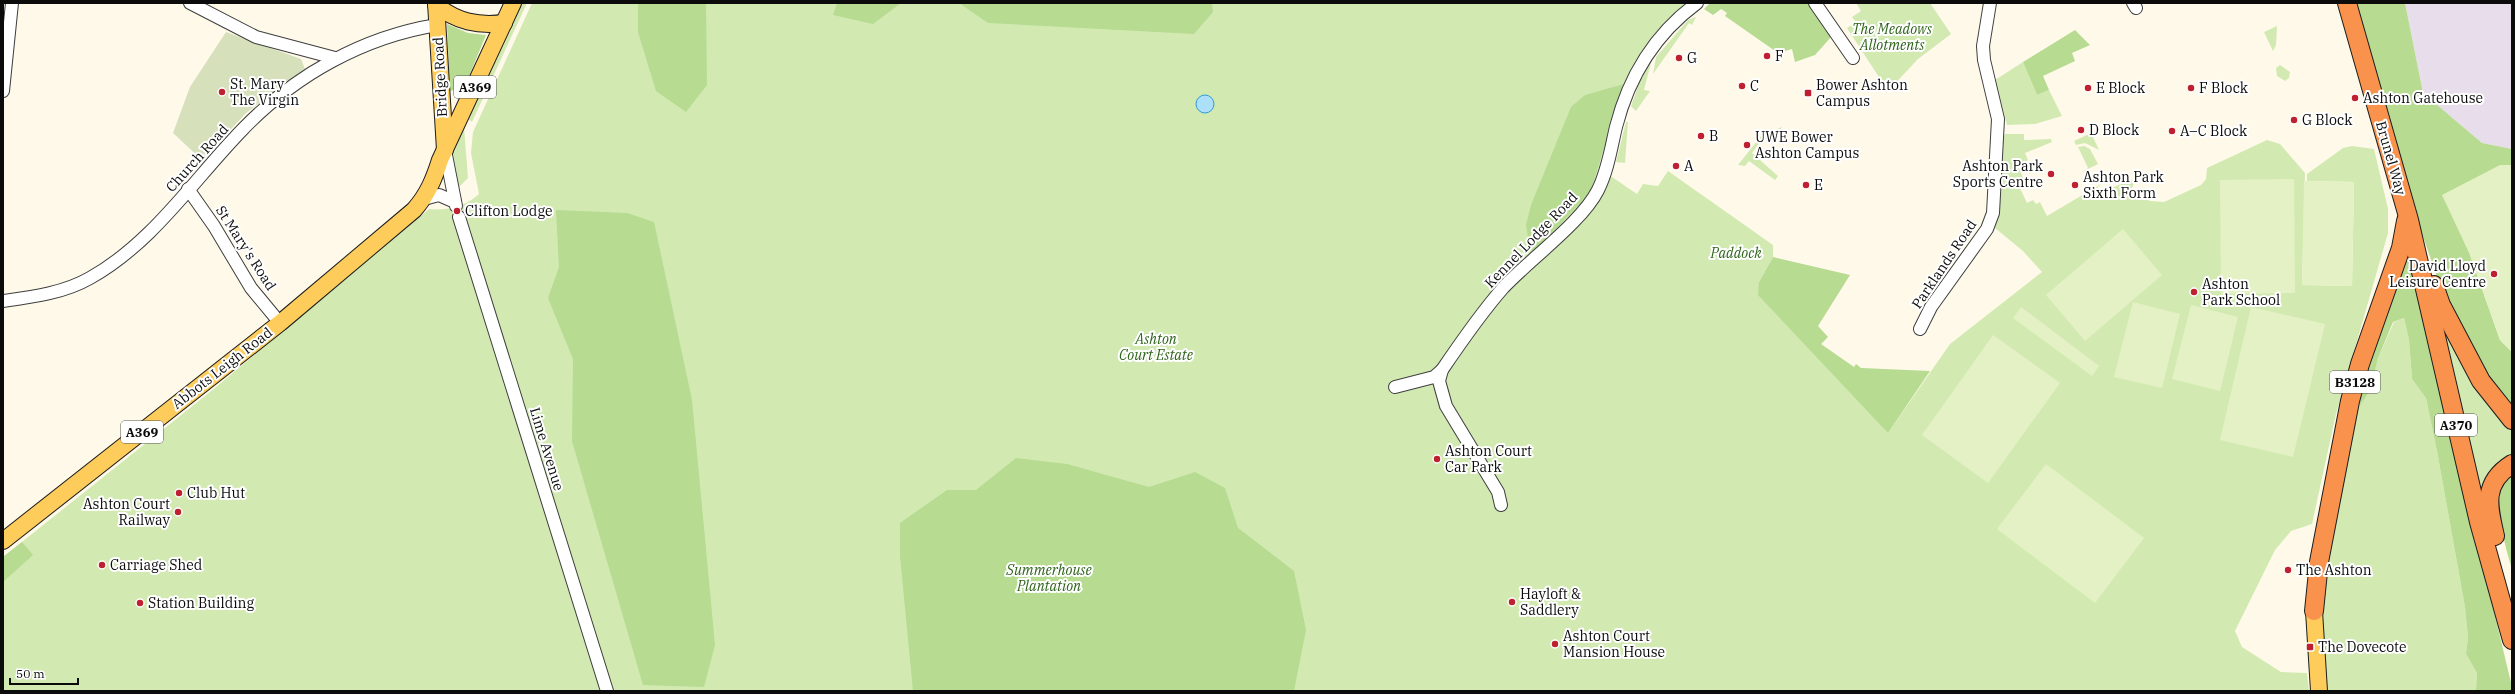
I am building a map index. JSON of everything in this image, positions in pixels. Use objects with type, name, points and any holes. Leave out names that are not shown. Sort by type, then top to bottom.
[{"type":"highway","name":"Brunel Way","points":[[2347,5],[2407,213]]},
{"type":"highway","points":[[2407,213],[2441,305],[2481,381],[2512,420]]},
{"type":"highway","name":"B3128","points":[[2314,611],[2319,562],[2350,401],[2360,364],[2401,248],[2407,213]]},
{"type":"highway","name":"A370","points":[[2407,213],[2479,522],[2510,634]]},
{"type":"highway","points":[[2510,634],[2508,591],[2488,501],[2492,484],[2500,472],[2512,464]]},
{"type":"main road","name":"A369","points":[[443,155],[513,3]]},
{"type":"main road","points":[[436,4],[452,16],[470,23],[484,26],[504,23]]},
{"type":"main road","name":"Bridge Road","points":[[436,4],[443,155]]},
{"type":"main road","name":"Abbots Leigh Road","points":[[3,541],[280,323],[414,210],[424,199],[434,181],[443,155]]},
{"type":"main road","name":"Abbots Leigh Road","points":[[400,221],[408,205],[443,155]]},
{"type":"main road","name":"B3128","points":[[2314,611],[2319,691]]},
{"type":"street","points":[[3,91],[12,3]]},
{"type":"street","points":[[190,3],[256,37],[335,58]]},
{"type":"street","name":"Kennel Lodge Road","points":[[1395,387],[1434,377],[1442,370],[1504,287],[1583,211],[1597,192],[1605,174],[1620,113],[1636,73],[1663,34],[1697,3]]},
{"type":"street","points":[[1815,3],[1853,58]]},
{"type":"street","name":"Parklands Road","points":[[1920,329],[1931,307],[1987,229],[1993,213],[1998,119],[1984,60],[1983,46],[1990,3]]},
{"type":"street","name":"Church Road","points":[[3,301],[52,293],[90,279],[124,255],[166,216],[188,189],[244,128],[272,102],[335,58],[410,30],[437,25]]},
{"type":"street","name":"Lime Avenue","points":[[443,155],[457,208],[607,691]]},
{"type":"street","name":"St Mary's Road","points":[[188,189],[194,194],[251,288],[280,323]]},
{"type":"street","points":[[424,199],[439,195],[457,208]]},
{"type":"street","points":[[1442,370],[1439,380],[1446,406],[1498,492],[1501,505]]},
{"type":"shaded area","points":[[2405,3],[2512,3],[2512,149],[2482,143],[2423,93]]},
{"type":"green space","points":[[518,3],[527,3],[472,122],[467,118]]},
{"type":"green space","name":"Ashton Court Estate","points":[[532,3],[1689,3],[1651,40],[1632,67],[1613,118],[1593,187],[1608,176],[1612,177],[1637,194],[1643,184],[1658,186],[1668,171],[1773,245],[1773,257],[1759,282],[1888,433],[1950,344],[2042,272],[2023,251],[1995,228],[2002,140],[2005,134],[2024,134],[2024,140],[2051,139],[2052,142],[2025,153],[2028,160],[2018,165],[2024,181],[2018,184],[2027,203],[2033,200],[2036,204],[2040,202],[2047,216],[2101,184],[2095,190],[2097,194],[2131,180],[2135,181],[2130,192],[2150,201],[2164,202],[2201,185],[2206,179],[2207,168],[2267,140],[2280,144],[2305,173],[2302,285],[2352,286],[2354,182],[2307,181],[2307,174],[2343,148],[2352,146],[2374,149],[2388,209],[2388,233],[2336,414],[2312,524],[2291,531],[2275,550],[2235,631],[2242,647],[2281,672],[2307,673],[2309,691],[3,691],[3,557],[210,392],[429,209],[456,207],[469,202],[479,194],[471,153],[473,132]]},
{"type":"green space","points":[[638,3],[706,3],[707,85],[686,112],[656,91],[638,32]]},
{"type":"green space","points":[[837,3],[901,3],[873,24],[833,15]]},
{"type":"green space","points":[[959,3],[1212,3],[1213,12],[1194,34],[988,23]]},
{"type":"green space","points":[[1710,3],[1810,3],[1832,36],[1815,55],[1795,62],[1792,49],[1778,53],[1725,16],[1727,13],[1721,9],[1713,15],[1704,9]]},
{"type":"green space","name":"The Meadows Allotments","points":[[1856,3],[1930,3],[1951,34],[1918,59],[1888,91],[1847,28],[1856,22],[1852,17],[1861,11]]},
{"type":"green space","points":[[2351,3],[2405,3],[2423,93],[2482,143],[2512,149],[2512,165],[2500,165],[2470,255],[2500,340],[2512,352],[2512,413],[2480,371],[2446,303],[2418,222]]},
{"type":"green space","points":[[1696,17],[1692,25],[1689,23],[1653,74],[1656,57],[1688,20]]},
{"type":"green space","points":[[447,24],[468,33],[486,35],[464,88],[450,91]]},
{"type":"green space","points":[[2277,26],[2276,45],[2273,51],[2264,32]]},
{"type":"green space","points":[[2075,30],[2090,45],[2072,53],[2075,61],[2043,76],[2049,90],[2037,95],[2023,62]]},
{"type":"green space","points":[[226,32],[301,59],[305,69],[246,113],[202,160],[173,133],[190,87]]},
{"type":"green space","points":[[2023,62],[2037,95],[2049,90],[2062,116],[2035,124],[2007,125],[1995,80]]},
{"type":"green space","points":[[1651,63],[1644,90],[1650,91],[1636,111],[1631,106],[1640,81]]},
{"type":"green space","points":[[2280,65],[2290,72],[2289,78],[2285,81],[2277,76],[2276,68]]},
{"type":"green space","points":[[1624,84],[1590,193],[1531,255],[1526,225],[1531,205],[1571,107],[1585,95]]},
{"type":"green space","points":[[1626,122],[1628,122],[1625,163],[1616,162]]},
{"type":"green space","points":[[464,127],[468,178],[456,190],[452,156]]},
{"type":"green space","points":[[1782,127],[1773,143],[1763,138],[1752,153],[1778,176],[1775,180],[1749,161],[1745,166],[1738,165],[1761,136]]},
{"type":"green space","points":[[2091,133],[2099,150],[2085,143],[2076,145],[2074,141]]},
{"type":"green space","points":[[2084,146],[2090,149],[2098,164],[2082,172],[2088,168],[2078,147]]},
{"type":"green space","name":"David Lloyd Leisure Centre","points":[[2500,165],[2512,165],[2512,352],[2500,340],[2470,255],[2442,195]]},
{"type":"green space","points":[[2294,179],[2295,293],[2221,294],[2220,180]]},
{"type":"green space","points":[[2304,181],[2354,182],[2352,286],[2302,285]]},
{"type":"green space","points":[[556,210],[627,213],[654,222],[692,400],[715,645],[704,687],[643,685],[572,441],[573,359],[548,298],[559,267]]},
{"type":"green space","points":[[2123,229],[2162,275],[2085,341],[2046,295]]},
{"type":"green space","points":[[2408,251],[2512,691],[2474,691],[2476,690],[2477,673],[2466,654],[2468,637],[2465,607],[2437,451],[2426,398],[2412,379],[2409,340],[2404,318],[2393,322],[2378,358],[2370,391],[2359,407],[2362,387]]},
{"type":"green space","points":[[1773,257],[1850,275],[1818,326],[1828,337],[1821,344],[1854,367],[1856,364],[1861,368],[1930,371],[1888,433],[1758,295],[1759,282]]},
{"type":"green space","points":[[2431,286],[2512,425],[2512,456],[2482,496]]},
{"type":"green space","points":[[2133,302],[2180,314],[2162,388],[2114,377]]},
{"type":"green space","points":[[2191,305],[2238,317],[2220,391],[2172,379]]},
{"type":"green space","points":[[2021,307],[2099,366],[2092,376],[2013,318]]},
{"type":"green space","points":[[2251,307],[2325,324],[2293,457],[2220,440]]},
{"type":"green space","points":[[2404,318],[2409,340],[2412,379],[2426,398],[2437,451],[2465,607],[2468,637],[2466,654],[2477,673],[2476,690],[2327,691],[2320,618],[2353,421],[2359,407],[2370,391],[2378,358],[2394,322]]},
{"type":"green space","points":[[1993,335],[2060,383],[1988,483],[1922,435]]},
{"type":"green space","name":"Summerhouse Plantation","points":[[1016,458],[1067,464],[1149,487],[1195,472],[1225,488],[1238,528],[1294,571],[1306,630],[1294,691],[913,691],[900,556],[900,523],[947,490],[976,490]]},
{"type":"green space","points":[[2046,464],[2144,538],[2095,603],[1997,529]]},
{"type":"green space","points":[[2512,473],[2512,569],[2500,518],[2499,504],[2500,491],[2504,480]]},
{"type":"green space","points":[[22,542],[33,555],[3,582],[3,557]]},
{"type":"water","points":[[1205,95],[1209,96],[1213,100],[1213,108],[1209,112],[1205,113],[1201,112],[1197,108],[1196,104],[1197,100],[1201,96]]},
{"type":"place","name":"F","points":[[1767,56]]},
{"type":"place","name":"G","points":[[1679,58]]},
{"type":"place","name":"C","points":[[1742,86]]},
{"type":"place","name":"E Block","points":[[2088,88]]},
{"type":"place","name":"F Block","points":[[2191,88]]},
{"type":"place","name":"St. Mary The Virgin","points":[[222,92]]},
{"type":"place","name":"Bower Ashton Campus","points":[[1808,93]]},
{"type":"place","name":"Ashton Gatehouse","points":[[2355,98]]},
{"type":"place","name":"G Block","points":[[2294,120]]},
{"type":"place","name":"D Block","points":[[2081,130]]},
{"type":"place","name":"A–C Block","points":[[2172,131]]},
{"type":"place","name":"B","points":[[1701,136]]},
{"type":"place","name":"UWE Bower Ashton Campus","points":[[1747,145]]},
{"type":"place","name":"A","points":[[1676,166]]},
{"type":"place","name":"Ashton Park Sports Centre","points":[[2051,174]]},
{"type":"place","name":"E","points":[[1806,185]]},
{"type":"place","name":"Ashton Park Sixth Form","points":[[2075,185]]},
{"type":"place","name":"Clifton Lodge","points":[[457,211]]},
{"type":"place","name":"David Lloyd Leisure Centre","points":[[2494,274]]},
{"type":"place","name":"Ashton Park School","points":[[2194,292]]},
{"type":"place","name":"Ashton Court Car Park","points":[[1437,459]]},
{"type":"place","name":"Club Hut","points":[[179,493]]},
{"type":"place","name":"Ashton Court Railway","points":[[178,512]]},
{"type":"place","name":"Carriage Shed","points":[[102,565]]},
{"type":"place","name":"The Ashton","points":[[2288,570]]},
{"type":"place","name":"Hayloft & Saddlery","points":[[1512,602]]},
{"type":"place","name":"Station Building","points":[[140,603]]},
{"type":"place","name":"Ashton Court Mansion House","points":[[1555,644]]},
{"type":"place","name":"The Dovecote","points":[[2310,647]]},
{"type":"park label","name":"Paddock","points":[[1736,253]]}]
